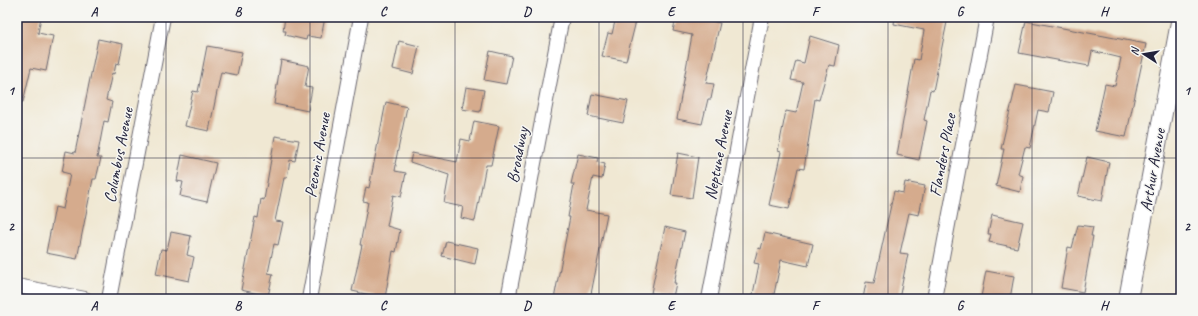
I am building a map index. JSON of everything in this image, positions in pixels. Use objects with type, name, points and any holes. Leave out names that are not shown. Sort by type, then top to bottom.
[{"type":"street","name":"Columbus Avenue","points":[[109,299],[163,17]]},
{"type":"street","name":"Peconic Avenue","points":[[309,299],[361,17]]},
{"type":"street","name":"Broadway","points":[[508,299],[562,17]]},
{"type":"street","name":"Neptune Avenue","points":[[709,299],[762,17]]},
{"type":"street","name":"Flanders Place","points":[[934,299],[987,17]]},
{"type":"street","name":"Arthur Avenue","points":[[1128,299],[1181,17]]},
{"type":"street","points":[[17,286],[85,299]]},
{"type":"building","points":[[17,17],[41,17],[38,33],[53,36],[46,71],[31,68],[23,102],[17,102]]},
{"type":"building","points":[[285,17],[325,17],[321,38],[307,36],[306,40],[285,35],[286,31],[283,31]]},
{"type":"building","points":[[616,17],[637,17],[626,61],[602,56],[608,33],[612,34]]},
{"type":"building","points":[[676,17],[694,17],[720,23],[706,83],[714,84],[711,99],[708,99],[702,124],[677,119],[692,35],[673,31]]},
{"type":"building","points":[[895,17],[948,17],[933,91],[930,90],[924,120],[927,121],[919,160],[897,155],[914,59],[919,60],[924,30],[894,24]]},
{"type":"building","points":[[1026,21],[1146,44],[1126,137],[1095,131],[1105,84],[1115,86],[1121,58],[1092,51],[1089,66],[1019,53]]},
{"type":"building","points":[[810,36],[839,45],[835,66],[829,65],[819,100],[815,99],[804,169],[798,168],[789,209],[769,205],[781,152],[778,151],[786,111],[796,113],[803,82],[791,80],[796,61],[804,63]]},
{"type":"building","points":[[98,39],[123,44],[119,64],[116,63],[114,74],[112,73],[106,100],[112,102],[108,122],[104,121],[97,158],[101,158],[96,179],[93,179],[77,259],[46,253],[55,207],[63,209],[70,174],[62,172],[66,151],[75,153]]},
{"type":"building","points":[[399,41],[419,46],[413,74],[393,69]]},
{"type":"building","points":[[207,46],[242,52],[237,75],[221,72],[209,131],[185,126],[193,91],[198,92]]},
{"type":"building","points":[[490,51],[512,56],[506,84],[484,80]]},
{"type":"building","points":[[281,60],[309,66],[305,87],[312,88],[308,111],[274,104]]},
{"type":"building","points":[[1016,85],[1053,92],[1049,112],[1038,110],[1030,148],[1025,147],[1018,174],[1023,176],[1020,192],[996,186],[1004,149],[1001,149]]},
{"type":"building","points":[[466,87],[484,90],[480,112],[462,109]]},
{"type":"building","points":[[592,94],[628,101],[623,123],[588,116]]},
{"type":"building","points":[[386,102],[407,107],[395,164],[395,171],[406,173],[401,197],[393,195],[387,226],[400,230],[396,252],[393,251],[385,298],[352,291],[362,245],[360,245],[368,202],[363,201],[366,187],[369,188]]},
{"type":"building","points":[[474,121],[499,126],[491,165],[486,165],[475,221],[461,218],[463,207],[444,203],[449,175],[410,162],[412,153],[457,162],[461,139],[470,141]]},
{"type":"building","points":[[275,136],[299,140],[295,161],[290,160],[287,178],[284,178],[275,221],[283,222],[278,245],[274,244],[268,273],[273,274],[268,296],[241,290],[255,217],[258,218],[261,199],[264,200]]},
{"type":"building","points":[[678,153],[698,157],[692,198],[671,195]]},
{"type":"building","points":[[578,154],[598,158],[597,162],[605,164],[602,179],[593,177],[586,210],[607,214],[590,299],[554,299],[570,217],[568,217],[574,184],[571,184]]},
{"type":"building","points":[[182,155],[216,163],[207,202],[180,196],[183,182],[177,181]]},
{"type":"building","points":[[1087,157],[1109,162],[1102,201],[1078,196]]},
{"type":"building","points":[[905,182],[925,186],[919,215],[909,213],[900,253],[908,254],[899,299],[863,299],[866,282],[874,283],[894,191],[903,193]]},
{"type":"building","points":[[992,215],[1023,222],[1017,248],[989,242],[991,234],[988,234]]},
{"type":"building","points":[[1078,225],[1093,227],[1091,236],[1093,236],[1083,292],[1061,288],[1068,247],[1072,248]]},
{"type":"building","points":[[665,227],[685,232],[674,283],[676,283],[673,297],[651,293]]},
{"type":"building","points":[[171,232],[191,236],[187,255],[194,257],[189,281],[156,274],[161,249],[167,250]]},
{"type":"building","points":[[765,233],[813,244],[808,266],[781,260],[773,299],[752,299],[759,264],[754,263],[758,248],[761,249]]},
{"type":"building","points":[[446,241],[478,248],[475,264],[442,256]]},
{"type":"building","points":[[986,271],[1014,276],[1010,299],[981,297]]}]
